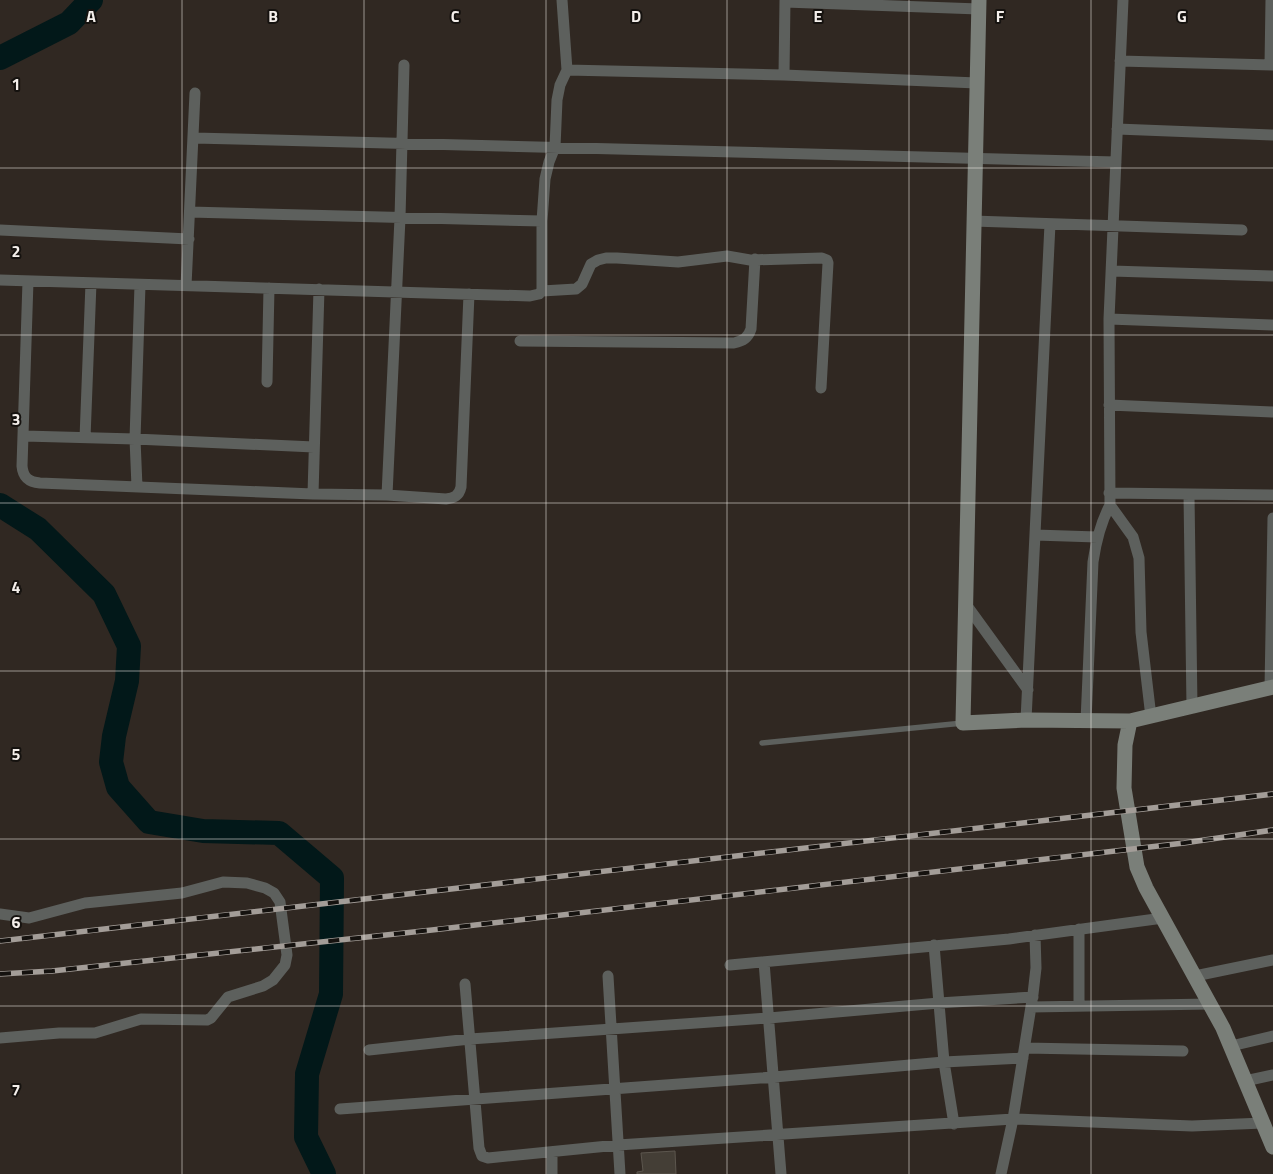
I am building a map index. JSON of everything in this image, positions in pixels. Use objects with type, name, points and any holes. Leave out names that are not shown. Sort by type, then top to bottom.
[{"type":"street","points":[[542,291],[542,221],[545,179],[549,162],[556,147],[557,100],[560,86],[567,70],[562,0]]},
{"type":"street","points":[[1086,721],[1093,562],[1097,536],[1110,499],[1109,319],[1123,0]]},
{"type":"street","points":[[1120,61],[1272,65],[1271,0]]},
{"type":"street","points":[[784,75],[784,1],[979,4],[963,723],[1026,720],[1130,721],[1271,688],[1273,518]]},
{"type":"street","points":[[387,495],[400,218],[404,66]]},
{"type":"street","points":[[567,70],[784,75],[977,84]]},
{"type":"street","points":[[186,286],[195,93]]},
{"type":"street","points":[[1118,129],[1273,135]]},
{"type":"street","points":[[194,138],[1116,162]]},
{"type":"street","points":[[190,212],[542,221]]},
{"type":"street","points":[[973,221],[1242,230]]},
{"type":"street","points":[[1026,720],[1050,224]]},
{"type":"street","points":[[0,230],[189,239]]},
{"type":"street","points":[[0,280],[530,296],[539,294],[542,291],[576,289],[582,284],[591,264],[606,258],[671,262],[727,256],[755,260],[822,258],[827,260],[821,388]]},
{"type":"street","points":[[520,342],[734,344],[743,341],[749,336],[751,329],[755,260]]},
{"type":"street","points":[[1112,271],[1273,276]]},
{"type":"street","points":[[28,281],[22,471],[29,481],[40,483],[313,494],[387,495],[446,499],[453,498],[460,492],[469,294]]},
{"type":"street","points":[[85,438],[91,283]]},
{"type":"street","points":[[137,487],[135,439],[140,285]]},
{"type":"street","points":[[267,382],[269,288]]},
{"type":"street","points":[[313,494],[319,289]]},
{"type":"street","points":[[1109,319],[1273,325]]},
{"type":"street","points":[[1109,405],[1273,412]]},
{"type":"street","points":[[24,436],[135,439],[314,448]]},
{"type":"street","points":[[1110,499],[1189,495],[1273,495]]},
{"type":"street","points":[[1189,495],[1192,707]]},
{"type":"street","points":[[1110,499],[1133,537],[1139,558],[1140,632],[1151,717]]},
{"type":"street","points":[[1035,534],[1097,536]]},
{"type":"street","points":[[965,603],[1028,690]]},
{"type":"street","points":[[1130,721],[1125,745],[1124,788],[1137,867],[1146,888],[1223,1028],[1273,1147]]},
{"type":"street","points":[[0,914],[29,918],[85,903],[182,893],[223,882],[253,884],[265,888],[278,897],[287,955],[285,965],[273,980],[263,986],[228,997],[211,1018],[207,1020],[141,1019],[95,1032],[0,1038]]},
{"type":"street","points":[[730,965],[1009,939],[1163,918]]},
{"type":"street","points":[[1079,930],[1079,1006]]},
{"type":"street","points":[[1001,1174],[1013,1119],[1032,1002],[1036,968],[1035,935]]},
{"type":"street","points":[[934,945],[944,1062],[954,1124]]},
{"type":"street","points":[[1194,976],[1273,960]]},
{"type":"street","points":[[764,962],[781,1174]]},
{"type":"street","points":[[608,976],[620,1174]]},
{"type":"street","points":[[465,984],[479,1148],[482,1156],[488,1158],[618,1145],[778,1136],[1013,1119],[1184,1126],[1263,1123]]},
{"type":"street","points":[[369,1050],[470,1039],[769,1018],[939,1003],[1032,1002],[1079,1006],[1210,1004]]},
{"type":"street","points":[[1231,1046],[1273,1036]]},
{"type":"street","points":[[340,1109],[774,1077],[1024,1053],[1183,1051]]},
{"type":"street","points":[[1245,1081],[1273,1075]]},
{"type":"street","points":[[552,1152],[552,1174]]},
{"type":"lane","points":[[762,743],[963,723]]},
{"type":"building","points":[[675,1151],[676,1174],[637,1174],[637,1172],[643,1171],[641,1153]]},
{"type":"waterway","points":[[0,58],[69,23],[91,0]]},
{"type":"waterway","points":[[0,505],[38,529],[104,594],[129,646],[127,681],[114,736],[111,762],[118,787],[149,822],[203,831],[279,833],[332,878],[331,994],[307,1074],[306,1137],[324,1174]]},
{"type":"railway","points":[[0,941],[1273,794]]},
{"type":"railway","points":[[0,974],[52,971],[432,930],[1184,843],[1273,830]]}]
